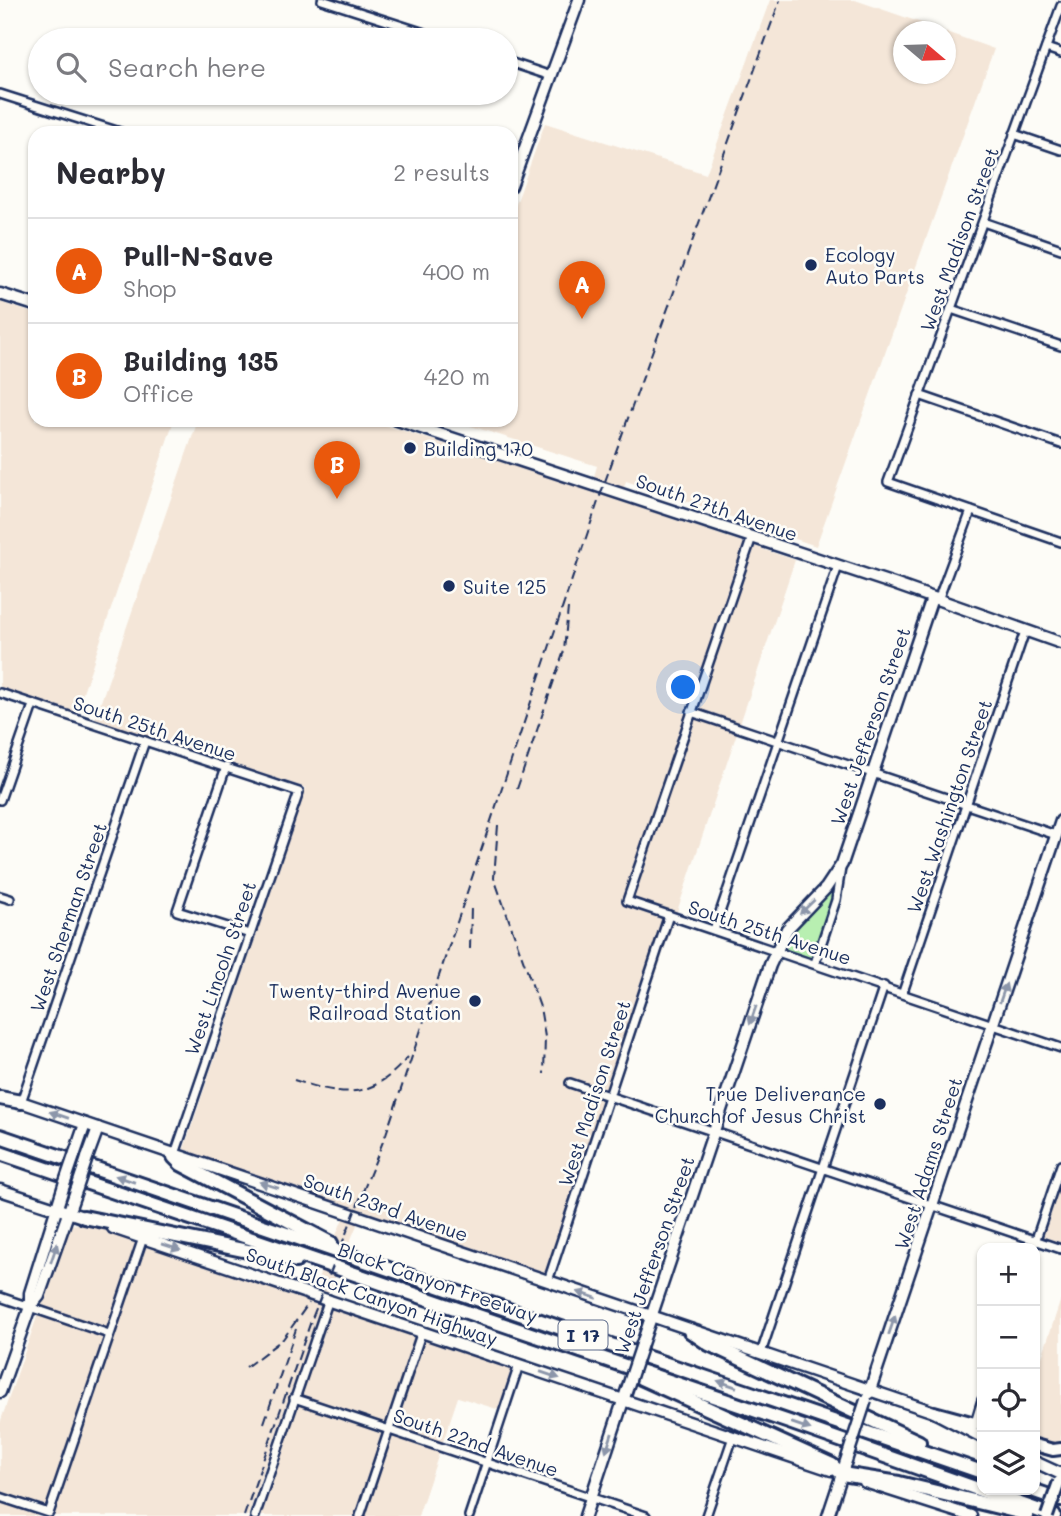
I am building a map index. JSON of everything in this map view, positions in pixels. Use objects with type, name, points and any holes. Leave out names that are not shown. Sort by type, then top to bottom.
[{"type":"highway","points":[[0,1097],[21,1102]]},
{"type":"highway","name":"Black Canyon Freeway","points":[[0,1136],[977,1470]]},
{"type":"highway","name":"Black Canyon Freeway","points":[[0,1153],[621,1364],[1054,1516]]},
{"type":"highway","points":[[174,1157],[181,1164],[375,1265]]},
{"type":"highway","points":[[84,1217],[358,1275]]},
{"type":"highway","points":[[690,1331],[709,1344],[953,1461]]},
{"type":"highway","points":[[621,1364],[644,1380],[832,1465],[1036,1516]]},
{"type":"highway","points":[[1040,1493],[1061,1500]]},
{"type":"main road","points":[[518,167],[579,0]]},
{"type":"main road","points":[[0,294],[28,303]]},
{"type":"main road","name":"South 27th Avenue","points":[[435,427],[1061,643]]},
{"type":"main road","name":"West Jefferson Street","points":[[585,1516],[776,951],[787,929],[826,888],[842,864],[935,599]]},
{"type":"main road","name":"West Adams Street","points":[[828,1516],[1061,821]]},
{"type":"main road","name":"South 23rd Avenue","points":[[21,1102],[174,1157],[341,1209],[690,1331],[761,1353],[868,1395],[934,1412],[977,1434]]},
{"type":"main road","points":[[0,1392],[30,1307],[30,1293],[85,1124]]},
{"type":"main road","points":[[30,1307],[39,1296],[97,1129]]},
{"type":"main road","name":"South Black Canyon Highway","points":[[0,1190],[733,1437],[844,1469],[945,1512],[971,1516]]},
{"type":"main road","points":[[934,1412],[977,1424]]},
{"type":"main road","points":[[1040,1446],[1053,1450],[1061,1448]]},
{"type":"main road","points":[[1040,1465],[1060,1478],[1047,1516]]},
{"type":"street","points":[[321,0],[408,28]]},
{"type":"street","name":"West Madison Street","points":[[971,511],[887,482],[1061,6]]},
{"type":"street","points":[[1046,48],[1061,53]]},
{"type":"street","points":[[518,65],[551,76]]},
{"type":"street","points":[[0,94],[28,103]]},
{"type":"street","points":[[35,105],[101,126]]},
{"type":"street","points":[[1014,134],[1061,150]]},
{"type":"street","points":[[982,222],[1061,249]]},
{"type":"street","points":[[951,309],[1061,346]]},
{"type":"street","points":[[919,395],[1061,444]]},
{"type":"street","points":[[971,511],[1060,542]]},
{"type":"street","name":"West Jefferson Street","points":[[935,599],[971,511]]},
{"type":"street","points":[[752,537],[691,712],[1056,835]]},
{"type":"street","points":[[714,930],[838,566]]},
{"type":"street","name":"West Washington Street","points":[[903,992],[1025,631]]},
{"type":"street","name":"South 25th Avenue","points":[[0,693],[299,792]]},
{"type":"street","points":[[0,800],[33,705]]},
{"type":"street","name":"South 25th Avenue","points":[[691,712],[627,901],[903,992],[1061,1048]]},
{"type":"street","name":"West Sherman Street","points":[[21,1102],[145,741]]},
{"type":"street","points":[[226,767],[177,911],[250,934]]},
{"type":"street","name":"West Lincoln Street","points":[[174,1157],[299,792]]},
{"type":"street","name":"West Jefferson Street","points":[[815,963],[836,900],[842,864]]},
{"type":"street","points":[[0,896],[10,899]]},
{"type":"street","name":"West Madison Street","points":[[548,1281],[669,915]]},
{"type":"street","points":[[761,1353],[884,986]]},
{"type":"street","points":[[570,1083],[1061,1249]]},
{"type":"street","points":[[1034,1243],[1061,1166]]},
{"type":"street","points":[[0,1497],[49,1513],[143,1238]]},
{"type":"street","points":[[0,1297],[109,1334]]},
{"type":"street","points":[[255,1516],[328,1299]]},
{"type":"street","points":[[360,1516],[422,1331]]},
{"type":"street","points":[[469,1516],[519,1365]]},
{"type":"street","name":"South 22nd Avenue","points":[[295,1398],[646,1516]]},
{"type":"street","points":[[706,1516],[733,1437]]},
{"type":"shaded area","points":[[770,0],[855,0],[916,21],[893,21],[893,84],[956,84],[956,36],[994,49],[816,546],[626,481],[620,501],[795,560],[554,1278],[362,1213],[312,1332],[248,1516],[0,1516],[0,1423],[69,1225],[85,1223],[310,1297],[347,1209],[188,1155],[184,1149],[306,788],[95,719],[196,427],[391,427],[590,490],[597,466],[474,427],[518,427],[518,198],[545,123],[706,174]]},
{"type":"shaded area","points":[[0,302],[28,312],[28,427],[172,427],[76,714],[0,688]]},
{"type":"shaded area","points":[[1061,1180],[1061,1243],[1041,1236]]},
{"type":"shaded area","points":[[1061,1299],[1061,1445],[1058,1446],[1040,1442],[1040,1363]]},
{"type":"shaded area","points":[[332,1307],[515,1367],[500,1410],[458,1397],[418,1516],[259,1516]]},
{"type":"green space","points":[[842,864],[815,963],[776,951]]},
{"type":"railway","points":[[244,1516],[311,1321],[386,1134],[603,487],[780,0]]},
{"type":"railway","points":[[517,789],[564,651],[568,608]]},
{"type":"railway","points":[[498,825],[494,878],[540,1007],[545,1037],[544,1074]]},
{"type":"railway","points":[[470,949],[471,907]]},
{"type":"railway","points":[[294,1080],[328,1089],[356,1091],[381,1081],[408,1057]]},
{"type":"railway","points":[[246,1367],[283,1339],[309,1303]]},
{"type":"railway","points":[[264,1423],[296,1329]]},
{"type":"place","name":"Ecology Auto Parts","points":[[811,265]]},
{"type":"place","name":"Pull-N-Save","points":[[582,319]]},
{"type":"place","name":"Building 170","points":[[410,448]]},
{"type":"place","name":"Building 135","points":[[337,499]]},
{"type":"place","name":"Suite 125","points":[[449,586]]},
{"type":"place","name":"Twenty-third Avenue Railroad Station","points":[[475,1001]]},
{"type":"place","name":"True Deliverance Church of Jesus Christ","points":[[880,1104]]}]
